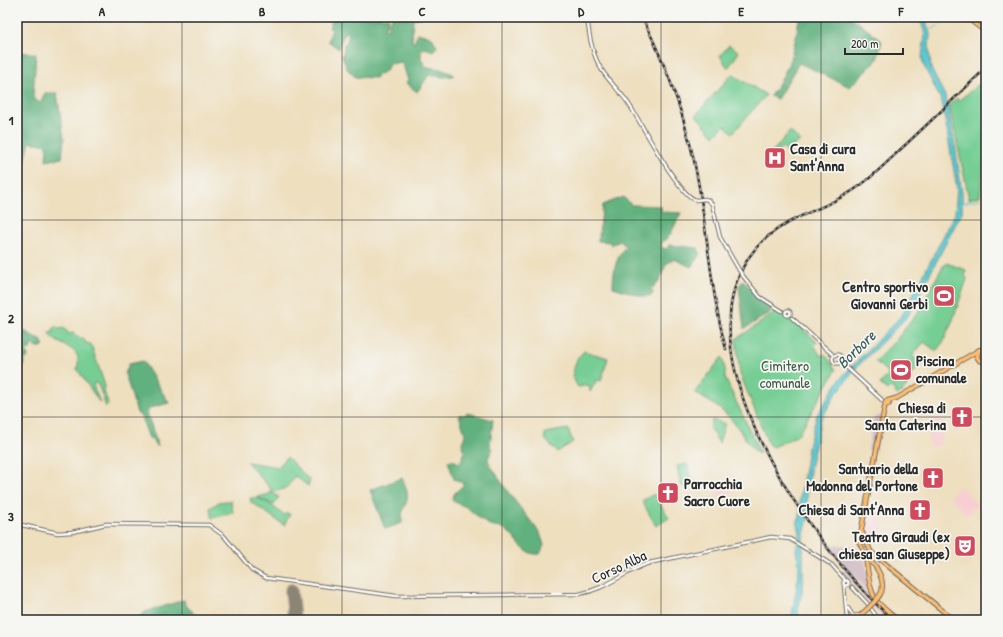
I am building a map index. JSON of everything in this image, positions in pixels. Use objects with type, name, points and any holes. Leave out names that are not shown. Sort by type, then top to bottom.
[{"type":"main road","points":[[964,17],[966,20],[972,19],[986,32]]},
{"type":"main road","points":[[856,620],[879,596],[883,589],[883,580],[870,557],[859,543],[886,403],[897,398],[966,356],[986,348]]},
{"type":"main road","points":[[977,357],[979,350]]},
{"type":"main road","points":[[966,356],[977,357],[980,360],[985,361]]},
{"type":"main road","points":[[862,531],[870,557],[867,567],[874,596],[880,605],[898,620]]},
{"type":"main road","points":[[860,539],[865,540]]},
{"type":"main road","points":[[870,557],[954,620]]},
{"type":"main road","points":[[867,567],[875,565]]},
{"type":"street","points":[[587,17],[592,48],[601,69],[629,104],[654,147],[690,198],[696,200],[705,199],[712,204],[720,237],[743,276],[760,297],[788,314],[834,356],[840,356],[842,363],[886,403]]},
{"type":"street","points":[[834,356],[834,363],[842,363]]},
{"type":"street","name":"Corso Alba","points":[[17,524],[50,532],[66,533],[106,524],[203,524],[219,531],[246,564],[259,575],[288,582],[396,596],[579,594],[605,587],[631,571],[649,563],[764,537],[784,538],[794,542],[832,565],[842,575],[846,583],[852,587],[867,603],[877,619]]},
{"type":"street","points":[[846,583],[847,620]]},
{"type":"street","points":[[847,604],[851,615],[861,615],[860,620]]},
{"type":"shaded area","points":[[880,415],[882,418],[875,451],[868,450],[874,418]]},
{"type":"shaded area","points":[[937,418],[945,423],[940,446],[929,446],[928,436],[932,421]]},
{"type":"shaded area","points":[[736,481],[737,490],[717,497],[715,484]]},
{"type":"shaded area","points":[[960,486],[978,505],[967,515],[950,497]]},
{"type":"shaded area","points":[[869,507],[884,508],[881,537],[865,536]]},
{"type":"shaded area","points":[[826,544],[853,546],[859,550],[863,550],[872,596]]},
{"type":"shaded area","points":[[845,569],[876,603],[896,620],[885,620],[880,615],[881,614],[842,573]]},
{"type":"green space","points":[[333,17],[389,17],[384,28],[387,29],[392,17],[423,17],[413,19],[412,42],[415,42],[417,33],[432,37],[437,47],[433,51],[425,48],[421,51],[421,59],[426,67],[440,69],[453,74],[453,76],[443,77],[429,75],[417,92],[406,83],[408,80],[402,62],[389,64],[386,71],[377,75],[376,78],[355,77],[347,69],[342,55],[344,52],[344,44],[347,42],[349,34],[346,32],[340,43],[339,49],[328,41],[332,29],[329,28]]},
{"type":"green space","points":[[799,17],[851,17],[882,41],[877,60],[850,87],[799,63],[777,99],[770,96],[782,78],[790,59],[796,38]]},
{"type":"green space","points":[[729,45],[739,52],[728,68],[720,56]]},
{"type":"green space","points":[[19,52],[36,54],[33,98],[40,103],[45,93],[57,93],[64,139],[62,158],[46,161],[47,145],[30,142],[23,170],[17,169],[17,150],[25,148],[25,139],[20,140],[17,130],[17,64]]},
{"type":"green space","points":[[732,74],[766,95],[733,133],[724,125],[714,136],[696,115]]},
{"type":"green space","points":[[978,85],[986,90],[986,137],[980,196],[969,199],[949,105],[957,98],[958,101]]},
{"type":"green space","points":[[790,131],[800,141],[786,151],[782,147],[776,153],[773,151]]},
{"type":"green space","points":[[623,197],[632,205],[661,206],[662,212],[681,213],[670,235],[661,244],[662,248],[666,249],[670,245],[698,248],[700,254],[691,267],[674,259],[666,264],[659,282],[650,290],[653,291],[652,295],[644,297],[613,287],[616,265],[626,246],[620,241],[611,245],[610,242],[598,241],[603,205]]},
{"type":"green space","name":"Centro sportivo Giovanni Gerbi","points":[[946,263],[966,270],[965,275],[967,279],[950,328],[944,341],[936,351],[924,342],[912,356],[919,361],[921,358],[923,360],[912,375],[910,374],[908,377],[911,382],[897,395],[892,387],[887,390],[880,384],[889,374],[875,361],[897,339],[918,312]]},
{"type":"green space","points":[[743,280],[758,298],[772,307],[771,312],[744,329],[739,286]]},
{"type":"green space","name":"Cimitero comunale","points":[[779,312],[802,328],[817,342],[814,345],[821,356],[825,354],[836,370],[798,435],[773,447],[769,445],[740,374],[736,339],[775,313]]},
{"type":"green space","points":[[56,326],[59,329],[64,328],[69,334],[73,333],[77,337],[83,338],[86,343],[91,344],[105,386],[103,388],[108,404],[106,407],[98,384],[94,383],[93,385],[100,403],[77,369],[77,355],[74,351],[57,341],[49,333],[54,332],[53,329]]},
{"type":"green space","points":[[20,329],[41,340],[44,346],[37,348],[32,344],[30,349],[26,351],[28,357],[24,361],[23,367],[20,367],[17,376],[17,361],[19,357],[17,344],[25,344],[17,338],[17,336],[20,335],[18,330]]},
{"type":"green space","points":[[584,351],[608,358],[601,381],[597,380],[590,392],[589,385],[578,387],[572,376],[577,359]]},
{"type":"green space","points":[[722,357],[725,369],[725,378],[760,452],[759,454],[755,451],[728,416],[695,392]]},
{"type":"green space","points":[[143,361],[169,403],[150,408],[147,412],[158,447],[149,438],[141,417],[137,413],[125,374],[129,364]]},
{"type":"green space","points":[[468,413],[493,420],[490,445],[492,451],[488,458],[489,463],[508,492],[540,533],[544,545],[540,554],[528,552],[508,531],[503,528],[490,525],[466,507],[452,500],[454,494],[464,484],[454,479],[448,461],[452,460],[460,463],[465,452],[462,447],[465,434],[459,415]]},
{"type":"green space","points":[[712,420],[725,423],[719,443],[710,429]]},
{"type":"green space","points":[[568,429],[573,442],[557,452],[545,439],[545,433]]},
{"type":"green space","points":[[287,457],[310,481],[308,486],[295,476],[286,488],[272,493],[279,497],[274,505],[257,497],[270,494],[271,489],[247,462],[278,467]]},
{"type":"green space","points":[[687,464],[692,485],[683,487],[681,485],[677,466]]},
{"type":"green space","points":[[402,478],[406,487],[407,499],[403,511],[402,523],[385,529],[370,490]]},
{"type":"green space","points":[[654,494],[669,518],[656,526],[642,501]]},
{"type":"green space","points":[[250,498],[264,501],[284,515],[286,513],[290,514],[284,525],[251,502]]},
{"type":"green space","points":[[231,501],[233,513],[212,518],[210,508],[219,502]]},
{"type":"green space","points":[[184,600],[185,604],[194,613],[184,614],[175,620],[136,620],[145,612]]},
{"type":"water","points":[[920,17],[925,17],[930,34],[929,49],[931,69],[946,98],[962,193],[962,212],[908,316],[857,367],[836,394],[821,419],[811,463],[807,491],[808,518],[803,539],[803,586],[798,610],[799,620],[791,620],[799,565],[796,550],[800,533],[797,520],[800,519],[800,499],[809,443],[817,415],[840,379],[903,314],[955,214],[957,188],[942,102],[924,66],[922,58],[925,35]]},
{"type":"waterway","points":[[929,31],[953,17]]},
{"type":"waterway","points":[[961,203],[980,199]]},
{"type":"runway","points":[[291,590],[294,620]]},
{"type":"railway","points":[[642,17],[669,76],[689,138],[698,181],[713,286],[726,349]]},
{"type":"railway","points":[[893,620],[861,588],[827,547],[793,498],[763,446],[741,392],[730,339],[734,290],[756,248],[768,237],[792,220],[832,202],[864,183],[986,68]]},
{"type":"place","name":"Casa di cura Sant'Anna","points":[[775,158]]},
{"type":"place","name":"Centro sportivo Giovanni Gerbi","points":[[944,296]]},
{"type":"place","name":"Piscina comunale","points":[[901,370]]},
{"type":"place","name":"Chiesa di Santa Caterina","points":[[962,417]]},
{"type":"place","name":"Santuario della Madonna del Portone","points":[[933,478]]},
{"type":"place","name":"Parrocchia Sacro Cuore","points":[[668,493]]},
{"type":"place","name":"Chiesa di Sant'Anna","points":[[920,510]]},
{"type":"place","name":"Teatro Giraudi (ex chiesa san Giuseppe)","points":[[965,546]]},
{"type":"water label","name":"Borbore","points":[[856,349]]}]
